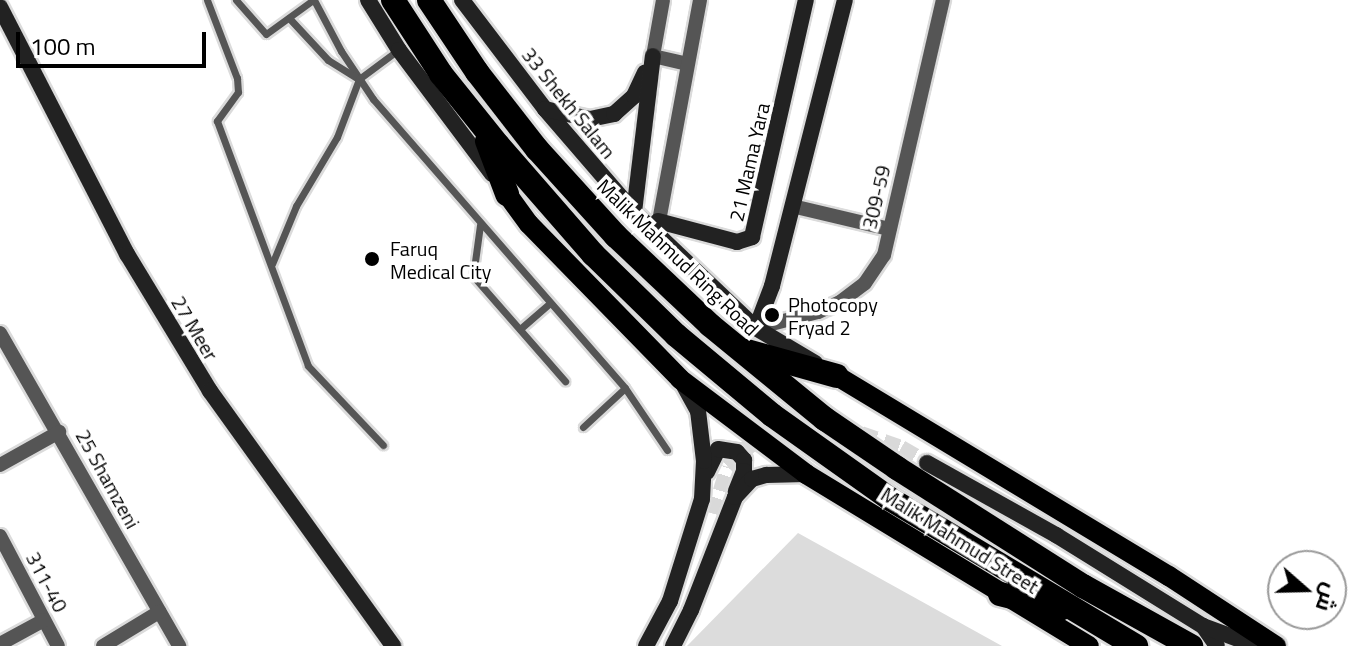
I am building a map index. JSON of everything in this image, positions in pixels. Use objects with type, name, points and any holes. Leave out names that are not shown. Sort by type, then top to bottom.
[{"type":"highway","points":[[393,0],[441,74],[480,124],[593,254],[676,335],[772,415],[890,499],[1136,646]]},
{"type":"highway","name":"Malik Mahmud Ring Road","points":[[429,0],[477,72],[537,149],[616,236],[740,349],[825,419],[1083,586],[1197,636]]},
{"type":"highway","points":[[480,124],[507,194]]},
{"type":"highway","points":[[740,349],[837,376]]},
{"type":"highway","points":[[1000,594],[1083,615]]},
{"type":"main road","points":[[368,0],[399,50],[507,194]]},
{"type":"main road","name":"33 Shekh Salam","points":[[462,0],[545,109],[634,212],[657,228],[756,328],[837,376]]},
{"type":"main road","name":"21 Mama Yara","points":[[657,228],[737,242],[752,237],[806,0]]},
{"type":"main road","points":[[756,328],[768,300],[845,0]]},
{"type":"main road","name":"27 Meer","points":[[0,7],[127,254],[210,391],[393,646]]},
{"type":"main road","points":[[545,109],[590,119],[614,114],[634,96],[653,56]]},
{"type":"main road","points":[[634,212],[653,56]]},
{"type":"main road","name":"Malik Mahmud Street","points":[[507,194],[529,224],[680,379],[806,474],[1089,646]]},
{"type":"main road","points":[[837,376],[1169,576],[1276,646]]},
{"type":"main road","points":[[680,379],[698,411],[704,483]]},
{"type":"main road","points":[[646,646],[659,625],[678,580],[697,523],[704,483],[718,449],[737,452],[744,460],[744,471],[691,610],[673,646]]},
{"type":"main road","points":[[927,463],[1056,535],[1197,636],[1217,646]]},
{"type":"main road","points":[[735,497],[752,479],[785,472],[806,474]]},
{"type":"main road","points":[[658,646],[695,571],[714,514]]},
{"type":"main road","points":[[1197,636],[1257,646]]},
{"type":"street","points":[[663,0],[653,56],[687,64]]},
{"type":"street","points":[[657,228],[700,0]]},
{"type":"street","name":"309-59","points":[[756,328],[818,312],[840,302],[865,283],[884,255],[943,0]]},
{"type":"street","points":[[792,206],[889,229]]},
{"type":"street","name":"25 Shamzeni","points":[[0,333],[179,646]]},
{"type":"street","points":[[0,465],[59,432]]},
{"type":"street","name":"311-40","points":[[0,536],[58,646]]},
{"type":"street","points":[[103,646],[159,612]]},
{"type":"street","points":[[0,644],[44,620]]},
{"type":"lane","points":[[207,0],[237,78],[238,92],[217,121],[308,366],[383,445]]},
{"type":"lane","points":[[250,0],[239,3],[266,34],[314,0],[359,79],[480,225],[625,388],[667,450]]},
{"type":"lane","points":[[289,18],[328,60],[359,79]]},
{"type":"lane","points":[[272,264],[296,206],[337,137],[359,79],[399,50]]},
{"type":"lane","points":[[328,60],[341,51]]},
{"type":"lane","points":[[480,225],[473,276],[565,381]]},
{"type":"lane","points":[[520,329],[549,304]]},
{"type":"lane","points":[[583,427],[625,388]]},
{"type":"shaded area","points":[[798,533],[1002,646],[687,646]]},
{"type":"tunnel","points":[[714,514],[728,467],[750,445],[768,436],[801,430],[861,434],[901,448],[927,463]]},
{"type":"place","name":"Faruq Medical City","points":[[372,259]]},
{"type":"place","name":"Photocopy Fryad 2","points":[[772,315]]}]
